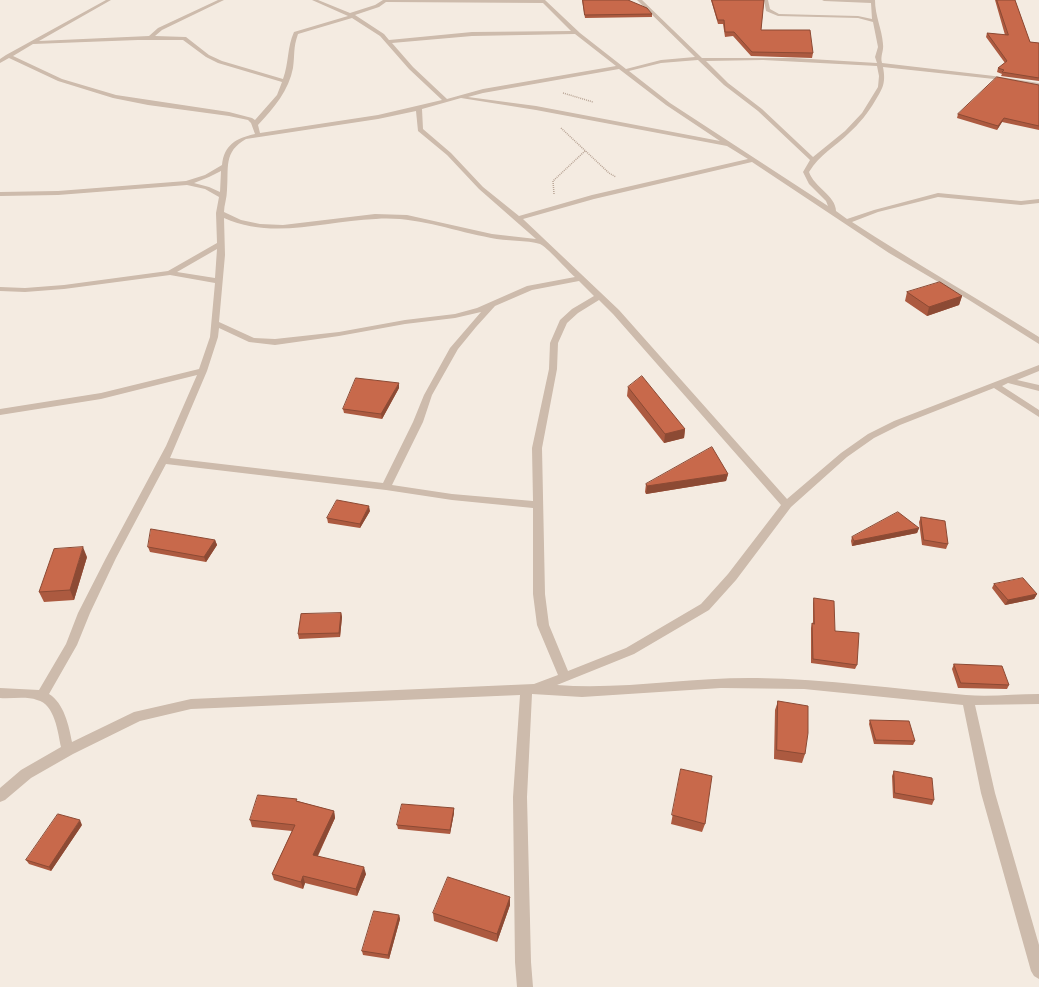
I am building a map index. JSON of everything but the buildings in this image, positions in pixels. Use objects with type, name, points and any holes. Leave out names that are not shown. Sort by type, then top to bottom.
[{"type":"street","points":[[0,61],[108,0]]},
{"type":"street","points":[[151,38],[160,29],[222,0]]},
{"type":"street","points":[[314,0],[352,15],[382,35],[411,68],[445,100]]},
{"type":"street","points":[[642,0],[726,84],[760,110],[813,160]]},
{"type":"street","points":[[766,0],[768,10],[778,14],[858,16],[876,21]]},
{"type":"street","points":[[824,0],[873,1],[880,39],[879,64],[882,76],[881,87],[864,114],[847,132],[813,160],[808,167],[807,176],[810,182],[830,202],[834,212]]},
{"type":"street","points":[[255,124],[268,111],[280,95],[290,68],[291,47],[296,33],[366,11],[386,1],[543,1],[575,32],[668,104],[892,251],[972,298],[1039,341]]},
{"type":"street","points":[[388,42],[472,34],[575,32]]},
{"type":"street","points":[[32,43],[184,38],[189,40],[210,58],[230,66],[286,81]]},
{"type":"street","points":[[8,56],[60,80],[115,97],[229,114],[250,119],[255,124],[258,135]]},
{"type":"street","points":[[42,695],[71,645],[111,558],[171,446],[203,371],[214,337],[219,281],[219,214],[226,158],[231,147],[237,142],[244,138],[258,135],[378,117],[483,91],[622,69],[654,62],[700,59],[767,58],[879,64],[998,78],[1039,85]]},
{"type":"street","points":[[458,97],[536,108],[731,145]]},
{"type":"street","points":[[419,108],[418,114],[420,130],[461,166],[494,200],[543,242],[616,312],[788,505]]},
{"type":"street","points":[[517,219],[555,206],[716,167],[754,160]]},
{"type":"street","points":[[0,194],[58,193],[187,183],[207,176],[225,166]]},
{"type":"street","points":[[187,183],[207,188],[222,196]]},
{"type":"street","points":[[847,221],[876,211],[938,196],[1021,203],[1039,201]]},
{"type":"street","points":[[219,214],[238,222],[276,227],[396,216],[486,235],[543,242]]},
{"type":"street","points":[[170,273],[220,244]]},
{"type":"street","points":[[0,289],[25,290],[64,287],[170,273],[219,281]]},
{"type":"street","points":[[215,323],[252,340],[275,342],[339,334],[405,322],[455,316],[480,310],[530,288],[580,278]]},
{"type":"street","points":[[565,677],[543,625],[539,587],[537,448],[552,369],[554,343],[564,322],[576,311],[599,296]]},
{"type":"street","points":[[386,487],[418,422],[428,395],[454,348],[473,325],[496,303]]},
{"type":"street","points":[[531,689],[630,651],[705,607],[732,577],[788,505],[844,455],[871,436],[897,423],[1039,368]]},
{"type":"street","points":[[0,412],[101,396],[203,371]]},
{"type":"street","points":[[1007,380],[1039,388]]},
{"type":"street","points":[[995,385],[1039,414]]},
{"type":"street","points":[[163,460],[386,487],[452,497],[538,505]]},
{"type":"street","points":[[0,796],[26,774],[68,750],[138,716],[191,704],[378,697],[531,689],[582,692],[721,683],[796,684],[968,700],[1039,699]]},
{"type":"street","points":[[525,987],[523,962],[520,797],[531,689]]},
{"type":"street","points":[[0,694],[42,695],[54,705],[61,720],[68,750]]},
{"type":"street","points":[[968,700],[988,793],[1039,971]]},
{"type":"path","points":[[560,92],[593,102]]},
{"type":"path","points":[[536,108],[567,133],[609,173],[632,187]]},
{"type":"path","points":[[555,206],[554,181],[586,151]]}]
